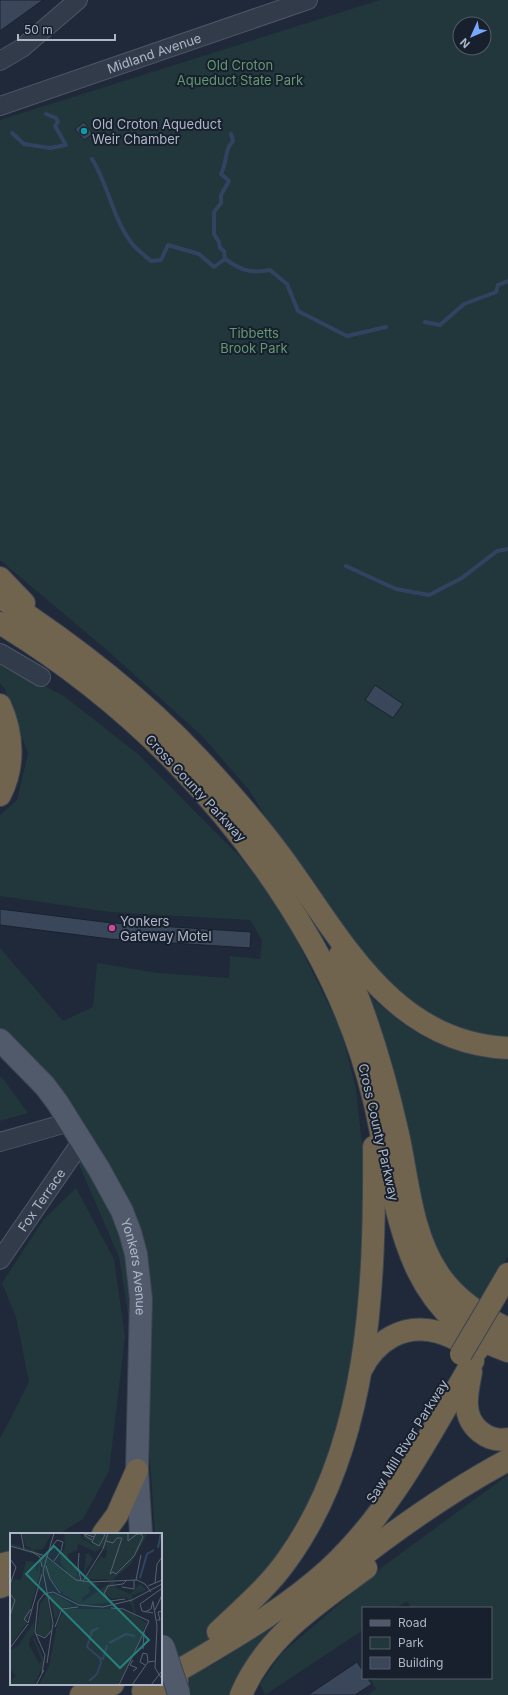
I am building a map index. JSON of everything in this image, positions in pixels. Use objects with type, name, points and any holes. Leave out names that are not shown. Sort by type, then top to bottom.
[{"type":"highway","points":[[0,578],[55,634]]},
{"type":"highway","name":"Cross County Parkway","points":[[0,597],[55,634],[126,689],[197,757],[265,836],[307,894]]},
{"type":"highway","name":"Cross County Parkway","points":[[0,622],[58,660],[118,708],[190,778],[242,837],[292,910],[327,971],[354,1036],[374,1098],[400,1220],[414,1266],[434,1299],[453,1319],[482,1340],[508,1351]]},
{"type":"highway","points":[[0,705],[8,727],[11,753],[7,780],[0,795]]},
{"type":"highway","points":[[307,894],[340,942],[365,973],[404,1010],[435,1029],[451,1036],[485,1045],[508,1048]]},
{"type":"highway","points":[[307,894],[339,952],[369,1023],[388,1091],[417,1223],[428,1255],[443,1280],[458,1296],[487,1318],[502,1312]]},
{"type":"highway","points":[[218,1632],[278,1571],[307,1528],[325,1492],[338,1456],[359,1375],[369,1306],[373,1255],[375,1178],[374,1098]]},
{"type":"highway","name":"Saw Mill River Parkway","points":[[162,1649],[218,1632],[251,1611],[290,1583],[324,1553],[356,1518],[397,1462],[467,1358],[502,1312],[508,1274]]},
{"type":"highway","points":[[359,1375],[371,1355],[384,1341],[398,1333],[411,1330],[439,1332],[508,1364]]},
{"type":"highway","points":[[467,1358],[466,1405],[470,1420],[487,1436],[501,1440],[508,1439]]},
{"type":"highway","name":"Saw Mill River Parkway","points":[[162,1677],[264,1618],[313,1583],[346,1552],[391,1498],[467,1358]]},
{"type":"highway","points":[[162,1684],[181,1680],[257,1634],[299,1605],[405,1525],[488,1471],[508,1461]]},
{"type":"highway","points":[[241,1695],[265,1654],[282,1633],[298,1618],[508,1461]]},
{"type":"highway","points":[[104,1533],[117,1515],[137,1470]]},
{"type":"highway","points":[[0,1565],[10,1562]]},
{"type":"highway","points":[[0,1587],[10,1583]]},
{"type":"highway","points":[[81,1695],[110,1685]]},
{"type":"highway","points":[[145,1687],[155,1685]]},
{"type":"highway","name":"Saw Mill River Parkway","points":[[109,1695],[145,1687]]},
{"type":"main road","name":"Yonkers Avenue","points":[[0,1040],[45,1086],[70,1122],[122,1211],[136,1254],[140,1292],[141,1324],[137,1470],[141,1533]]},
{"type":"main road","points":[[162,1649],[179,1695]]},
{"type":"street","points":[[0,61],[22,48],[78,0]]},
{"type":"street","name":"Midland Avenue","points":[[0,106],[287,4],[308,0]]},
{"type":"street","points":[[0,653],[41,677]]},
{"type":"street","points":[[0,1142],[70,1122]]},
{"type":"street","name":"Fox Terrace","points":[[0,1260],[82,1141]]},
{"type":"green space","name":"Tibbetts Brook Park","points":[[380,0],[508,0],[508,1039],[488,1043],[424,1016],[395,992],[341,925],[280,839],[249,790],[202,736],[108,651],[0,560],[0,120]]},
{"type":"green space","points":[[0,662],[64,696],[138,754],[243,860],[283,912],[341,1030],[356,1089],[366,1181],[366,1285],[351,1381],[326,1476],[293,1541],[235,1606],[213,1621],[209,1667],[308,1606],[236,1695],[175,1695],[162,1654],[162,1533],[155,1533],[149,1445],[119,1257],[61,1123],[0,1031],[0,948],[63,1021],[93,1007],[97,963],[158,973],[229,978],[230,956],[260,959],[262,940],[250,920],[110,912],[0,896],[0,815],[17,800],[28,754],[5,689],[0,683]]},
{"type":"green space","points":[[363,990],[400,1021],[434,1042],[465,1052],[508,1059],[508,1256],[479,1305],[463,1295],[427,1241]]},
{"type":"green space","points":[[0,1077],[3,1079],[28,1113],[0,1121]]},
{"type":"green space","points":[[76,1188],[114,1259],[125,1337],[109,1471],[83,1519],[61,1533],[10,1533],[10,1551],[0,1555],[0,1439],[29,1382],[16,1317],[2,1283],[44,1219]]},
{"type":"green space","points":[[508,1475],[508,1695],[367,1695],[376,1689],[370,1679],[492,1679],[492,1607],[410,1607],[407,1601],[398,1607],[362,1607],[362,1631],[265,1695],[260,1684],[282,1653],[385,1565]]},
{"type":"building","points":[[0,0],[43,0],[0,31]]},
{"type":"building","name":"Old Croton Aqueduct Weir Chamber","points":[[84,122],[93,134],[84,140],[75,129]]},
{"type":"building","points":[[375,685],[403,704],[393,718],[365,700]]},
{"type":"building","name":"Yonkers Gateway Motel","points":[[0,909],[112,923],[251,932],[250,948],[110,939],[0,925]]},
{"type":"building","points":[[357,1662],[362,1670],[362,1679],[368,1679],[372,1684],[355,1695],[308,1695]]},
{"type":"waterway","points":[[12,133],[24,144],[50,148],[66,145],[55,126],[58,122],[56,118],[46,114]]},
{"type":"waterway","points":[[225,259],[224,251],[220,248],[219,242],[214,234],[214,212],[221,203],[221,195],[229,181],[221,174],[225,164],[228,148],[233,141],[231,134]]},
{"type":"waterway","points":[[92,159],[103,180],[121,226],[134,246],[151,261],[161,260],[168,245],[199,254],[214,267],[225,259],[246,270],[257,272],[270,270],[287,284],[298,311],[347,336],[386,327]]},
{"type":"waterway","points":[[425,322],[440,325],[464,304],[496,292],[498,285],[508,281]]},
{"type":"waterway","points":[[346,566],[396,589],[429,595],[462,578],[497,551],[508,549]]},
{"type":"place","name":"Old Croton Aqueduct Weir Chamber","points":[[84,131]]},
{"type":"place","name":"Yonkers Gateway Motel","points":[[112,928]]},
{"type":"park label","name":"Old Croton Aqueduct State Park","points":[[240,72]]}]
